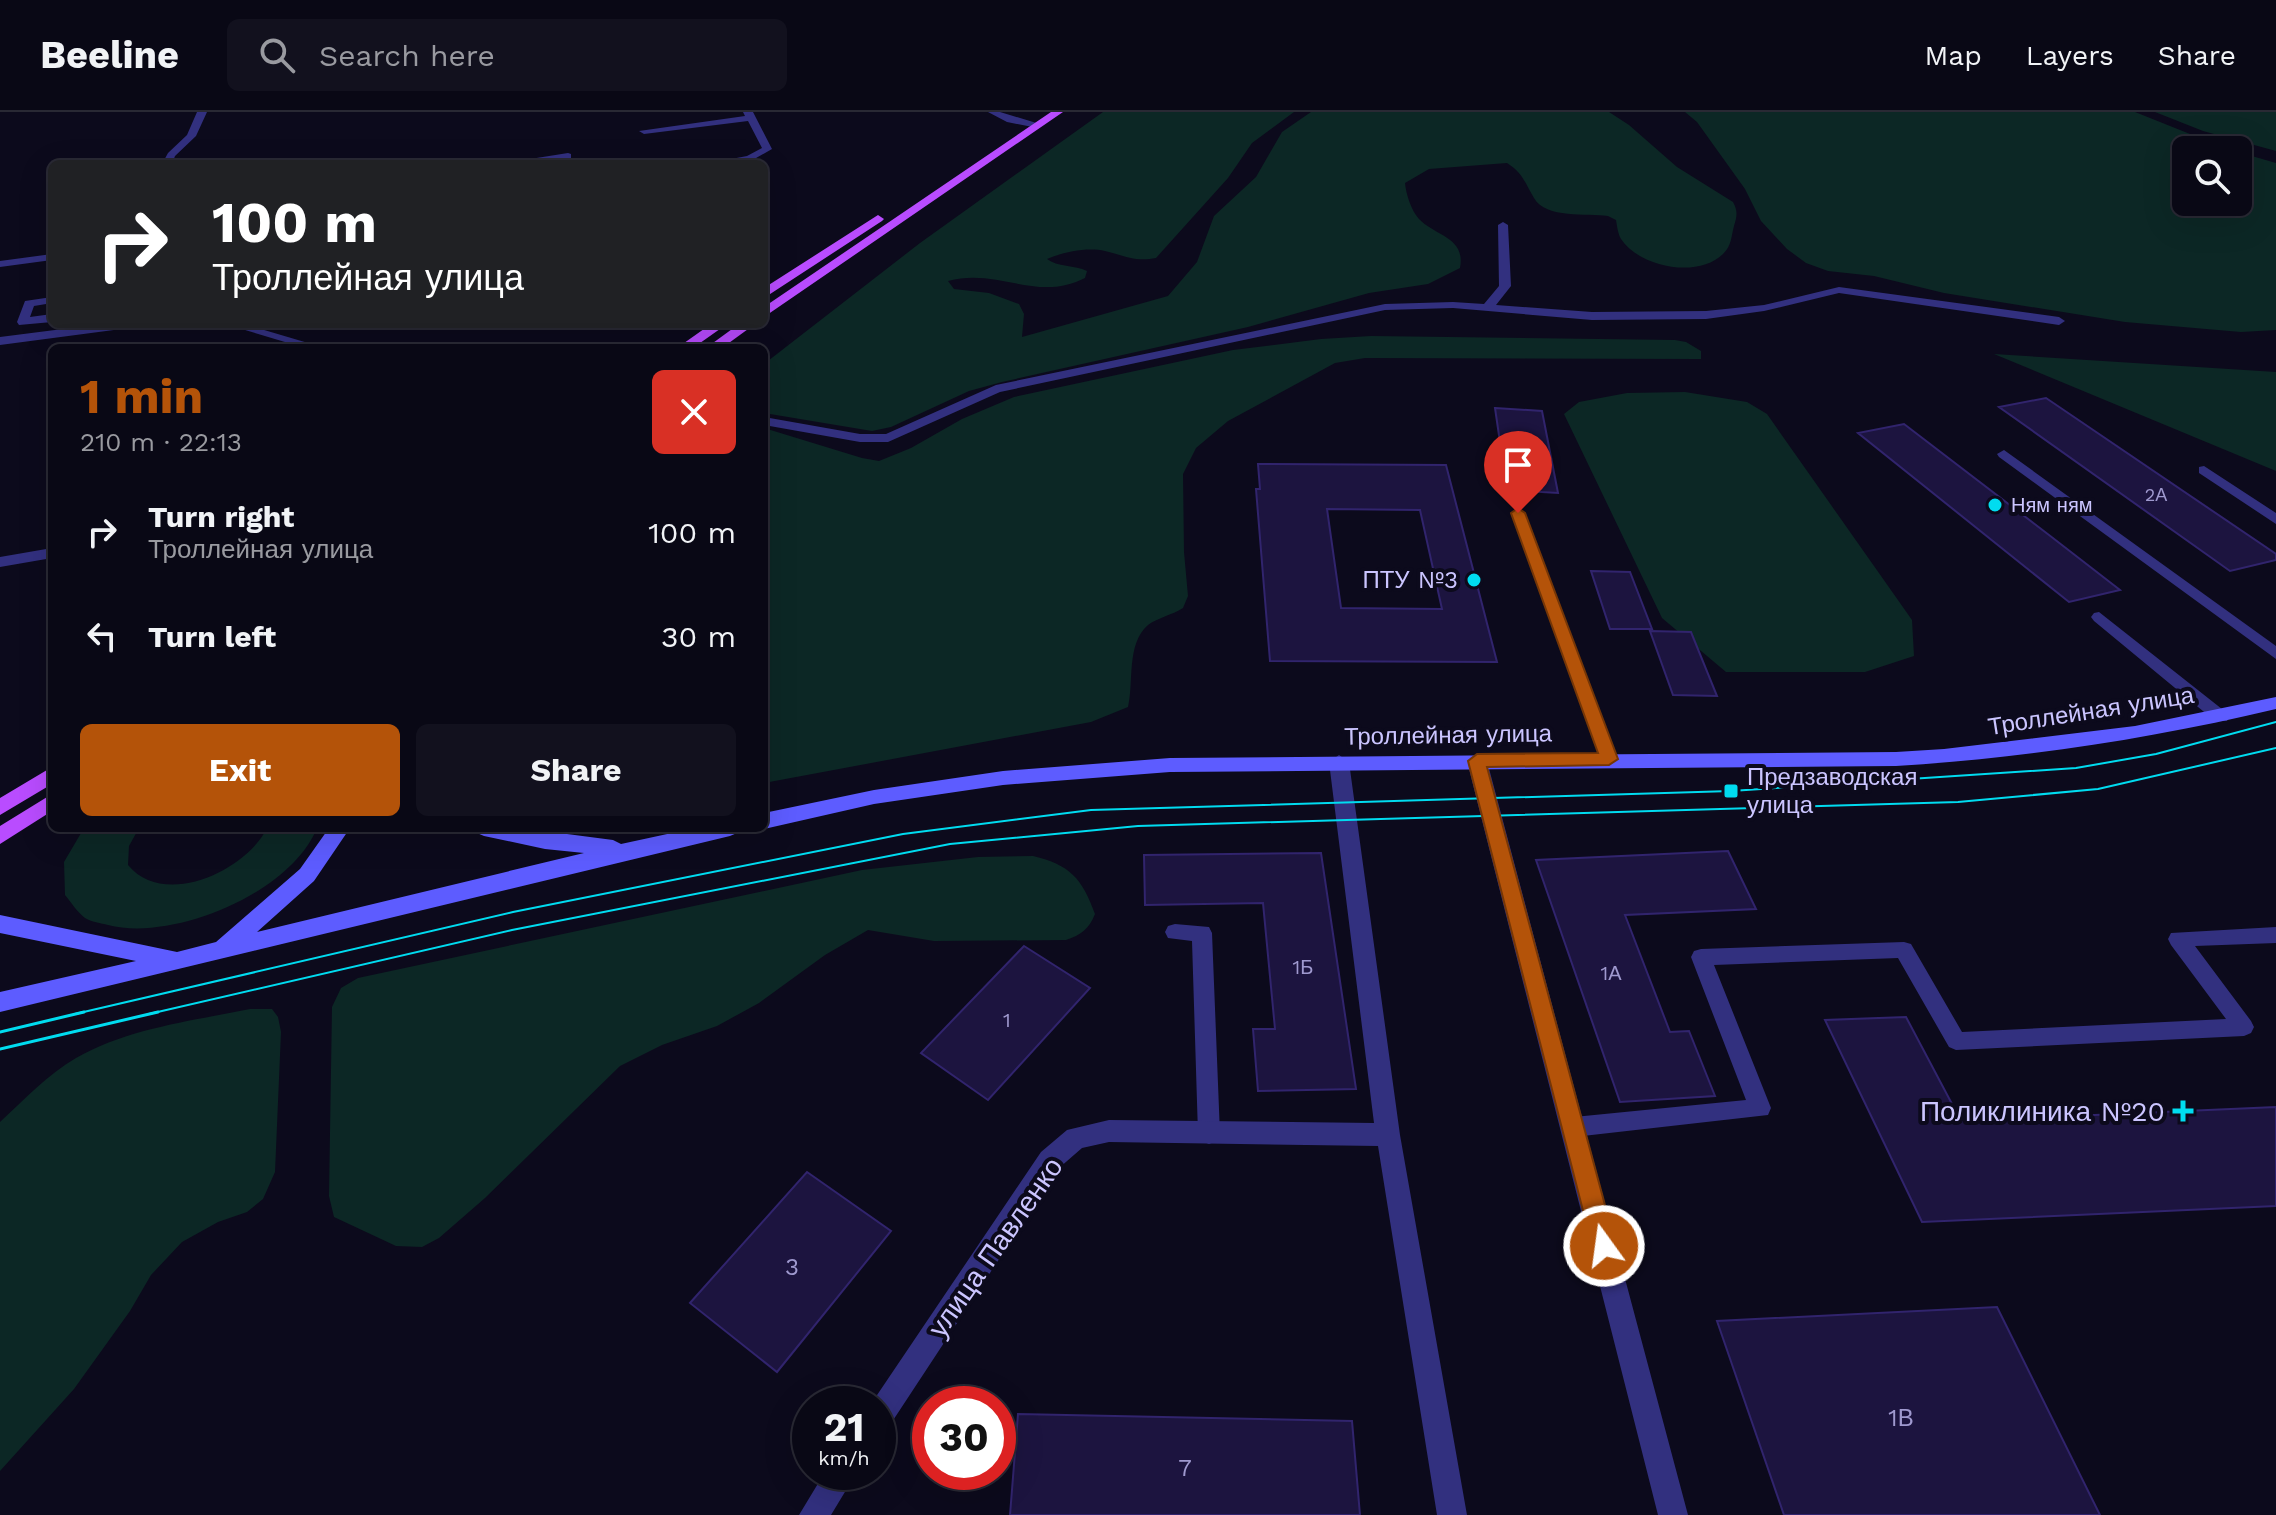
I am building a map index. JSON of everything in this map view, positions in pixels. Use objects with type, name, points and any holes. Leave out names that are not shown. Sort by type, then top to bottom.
[{"type":"main road","points":[[768,291],[1022,123],[1058,112]]},
{"type":"main road","points":[[768,310],[1038,119]]},
{"type":"main road","points":[[690,344],[714,328]]},
{"type":"main road","points":[[719,344],[742,328]]},
{"type":"main road","points":[[0,808],[48,777]]},
{"type":"main road","points":[[0,836],[48,804]]},
{"type":"street","name":"Троллейная улица","points":[[768,820],[874,797],[1003,778],[1170,765],[1882,759],[1979,754],[2095,741],[2221,717],[2276,703]]},
{"type":"street","points":[[1477,761],[1673,1515]]},
{"type":"street","points":[[1339,762],[1388,1135],[1452,1515]]},
{"type":"street","points":[[219,953],[307,875],[337,832]]},
{"type":"street","points":[[503,832],[545,841],[629,849]]},
{"type":"street","points":[[0,1002],[219,953],[629,849],[711,832]]},
{"type":"street","points":[[0,924],[183,961]]},
{"type":"street","name":"улица Павленко","points":[[896,1391],[1050,1160],[1076,1138],[1109,1131],[1388,1135]]},
{"type":"street","points":[[814,1515],[830,1490]]},
{"type":"lane","points":[[169,160],[191,136],[202,112]]},
{"type":"lane","points":[[993,112],[1022,123]]},
{"type":"lane","points":[[644,131],[750,115],[767,149],[741,160]]},
{"type":"lane","points":[[536,160],[568,156]]},
{"type":"lane","points":[[1488,307],[1505,286],[1503,225]]},
{"type":"lane","points":[[36,264],[45,244]]},
{"type":"lane","points":[[0,264],[36,264],[48,259]]},
{"type":"lane","points":[[768,422],[860,438],[888,438],[996,389],[1332,316],[1413,306],[1488,307],[1592,316],[1706,315],[1764,308],[1839,290],[2059,321]]},
{"type":"lane","points":[[48,301],[29,303],[23,322],[48,319]]},
{"type":"lane","points":[[0,341],[99,328]]},
{"type":"lane","points":[[245,328],[303,344]]},
{"type":"lane","points":[[263,344],[272,336]]},
{"type":"lane","points":[[2004,454],[2276,654]]},
{"type":"lane","points":[[2204,470],[2276,520]]},
{"type":"lane","points":[[1518,513],[1609,759]]},
{"type":"lane","points":[[0,562],[48,554]]},
{"type":"lane","points":[[2099,617],[2221,717]]},
{"type":"lane","points":[[1175,932],[1202,933],[1209,1134]]},
{"type":"lane","points":[[1574,1127],[1760,1108],[1701,957],[1904,950],[1956,1041],[2244,1027],[2178,939],[2276,935]]},
{"type":"green space","points":[[1103,112],[1294,112],[1252,143],[1228,178],[1156,258],[1136,259],[1091,250],[1061,254],[1047,259],[1087,271],[1085,278],[1050,287],[984,278],[948,281],[954,289],[989,293],[1019,304],[1024,314],[1022,337],[1168,296],[1197,262],[1214,216],[1256,177],[1282,132],[1311,112],[1609,112],[1629,125],[1677,167],[1733,202],[1736,208],[1730,244],[1723,254],[1712,262],[1684,268],[1641,257],[1620,237],[1616,220],[1608,216],[1568,214],[1540,205],[1520,175],[1507,163],[1429,169],[1405,183],[1409,202],[1419,219],[1454,243],[1461,258],[1460,268],[1428,284],[1369,293],[1248,327],[1002,382],[969,391],[891,427],[872,431],[768,414],[768,361],[920,243]]},
{"type":"green space","points":[[1685,112],[2135,112],[2195,136],[2172,136],[2172,216],[2252,216],[2252,156],[2276,163],[2276,330],[2241,332],[2125,322],[1944,293],[1874,276],[1828,271],[1806,263],[1787,249],[1761,221],[1745,189],[1697,122]]},
{"type":"green space","points":[[2155,112],[2276,112],[2276,151],[2252,144],[2252,136],[2221,136]]},
{"type":"green space","points":[[1371,336],[1675,340],[1686,342],[1701,351],[1701,359],[1365,358],[1335,363],[1228,421],[1196,448],[1183,474],[1188,596],[1183,608],[1148,625],[1136,642],[1128,707],[1091,722],[768,782],[768,429],[879,461],[1014,397],[1233,350]]},
{"type":"green space","points":[[1994,354],[2276,372],[2276,471]]},
{"type":"green space","points":[[1685,392],[1747,402],[1767,414],[1912,620],[1914,656],[1865,672],[1726,672],[1662,618],[1564,414],[1579,402],[1627,393]]},
{"type":"green space","points":[[82,832],[137,832],[129,846],[128,865],[143,878],[162,884],[182,884],[223,870],[241,858],[264,832],[315,832],[303,852],[283,873],[257,892],[196,919],[164,926],[135,928],[87,919],[65,895],[64,862]]},
{"type":"green space","points":[[1033,856],[1065,869],[1085,891],[1095,914],[1087,928],[1076,936],[1066,940],[934,941],[868,930],[825,955],[759,1003],[717,1026],[662,1045],[620,1066],[485,1198],[439,1238],[422,1247],[396,1246],[334,1217],[329,1196],[332,1007],[341,988],[358,978],[862,870],[978,857]]},
{"type":"green space","points":[[250,1009],[272,1009],[278,1017],[281,1032],[275,1172],[263,1199],[247,1212],[218,1222],[182,1242],[151,1275],[130,1311],[74,1389],[0,1471],[0,1122],[56,1072],[96,1048],[139,1032]]},
{"type":"building","points":[[2046,398],[2276,554],[2276,560],[2230,571],[1999,407]]},
{"type":"building","points":[[1495,408],[1542,411],[1558,493],[1507,490]]},
{"type":"building","points":[[1904,424],[2120,590],[2069,602],[1858,433]]},
{"type":"building","name":"ПТУ №3","points":[[1258,464],[1446,465],[1497,662],[1270,661],[1256,489],[1260,489]],"holes":[[[1327,509],[1420,510],[1442,609],[1341,608]]]},
{"type":"building","points":[[1591,571],[1630,572],[1652,629],[1610,629]]},
{"type":"building","points":[[1650,631],[1691,632],[1717,696],[1673,695]]},
{"type":"building","points":[[1728,851],[1756,909],[1625,915],[1670,1032],[1689,1031],[1715,1096],[1620,1102],[1536,860]]},
{"type":"building","points":[[1321,853],[1356,1089],[1258,1091],[1253,1029],[1275,1029],[1263,903],[1145,905],[1144,855]]},
{"type":"building","points":[[1024,946],[1090,988],[988,1100],[921,1053]]},
{"type":"building","points":[[1906,1017],[1961,1121],[2276,1107],[2276,1206],[1922,1222],[1825,1020]]},
{"type":"building","points":[[807,1172],[891,1231],[777,1372],[690,1303]]},
{"type":"building","points":[[1997,1307],[2100,1515],[1784,1515],[1717,1321]]},
{"type":"building","points":[[1018,1414],[1352,1421],[1360,1515],[1010,1515],[1012,1490],[1016,1490]]},
{"type":"tram line","points":[[75,1014],[513,912],[903,834],[1091,810],[1731,791],[2076,768],[2156,754],[2276,722]]},
{"type":"tram line","points":[[149,1014],[512,930],[950,844],[1138,826],[1958,802],[2098,789],[2276,748]]},
{"type":"tram line","points":[[0,1032],[84,1012]]},
{"type":"tram line","points":[[0,1049],[158,1012]]},
{"type":"place","name":"Ням ням","points":[[1995,505]]},
{"type":"place","name":"ПТУ №3","points":[[1474,580]]},
{"type":"place","name":"Предзаводская улица","points":[[1731,791]]},
{"type":"place","name":"Поликлиника №20","points":[[2183,1111]]},
{"type":"route","points":[[1518,513],[1609,759],[1477,761],[1604,1246]]}]
